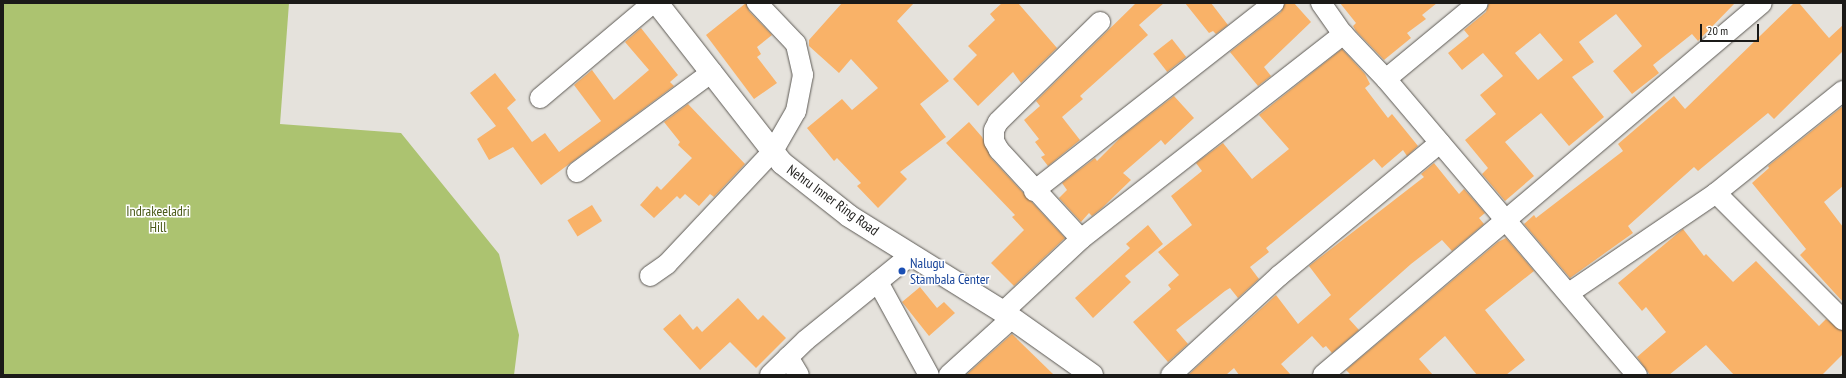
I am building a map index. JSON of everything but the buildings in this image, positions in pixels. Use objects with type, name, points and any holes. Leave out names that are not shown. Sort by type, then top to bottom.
[{"type":"street","points":[[540,98],[653,3]]},
{"type":"street","name":"Nehru Inner Ring Road","points":[[657,3],[782,162],[849,216],[1008,315],[1092,375]]},
{"type":"street","points":[[650,276],[666,264],[773,151],[796,111],[803,75],[796,44],[757,3]]},
{"type":"street","points":[[1034,191],[1274,3]]},
{"type":"street","points":[[1386,79],[1478,3]]},
{"type":"street","points":[[1323,375],[1507,222],[1762,3]]},
{"type":"street","points":[[1329,6],[1343,34],[1386,79],[1637,375]]},
{"type":"street","points":[[1081,239],[1034,191],[999,150],[994,141],[994,130],[998,122],[1100,22]]},
{"type":"street","points":[[949,375],[1081,239],[1343,34]]},
{"type":"street","points":[[577,172],[712,72]]},
{"type":"street","points":[[1569,293],[1716,193],[1843,91]]},
{"type":"street","points":[[1171,375],[1278,276],[1440,142]]},
{"type":"street","points":[[1716,193],[1843,320]]},
{"type":"street","points":[[770,375],[788,357],[911,254]]},
{"type":"street","points":[[878,282],[929,375]]},
{"type":"street","points":[[788,357],[799,375]]},
{"type":"green space","name":"Indrakeeladri Hill","points":[[3,3],[289,3],[280,124],[401,133],[499,254],[519,335],[514,375],[3,375]]},
{"type":"place","name":"Nalugu Stambala Center","points":[[902,271]]}]
